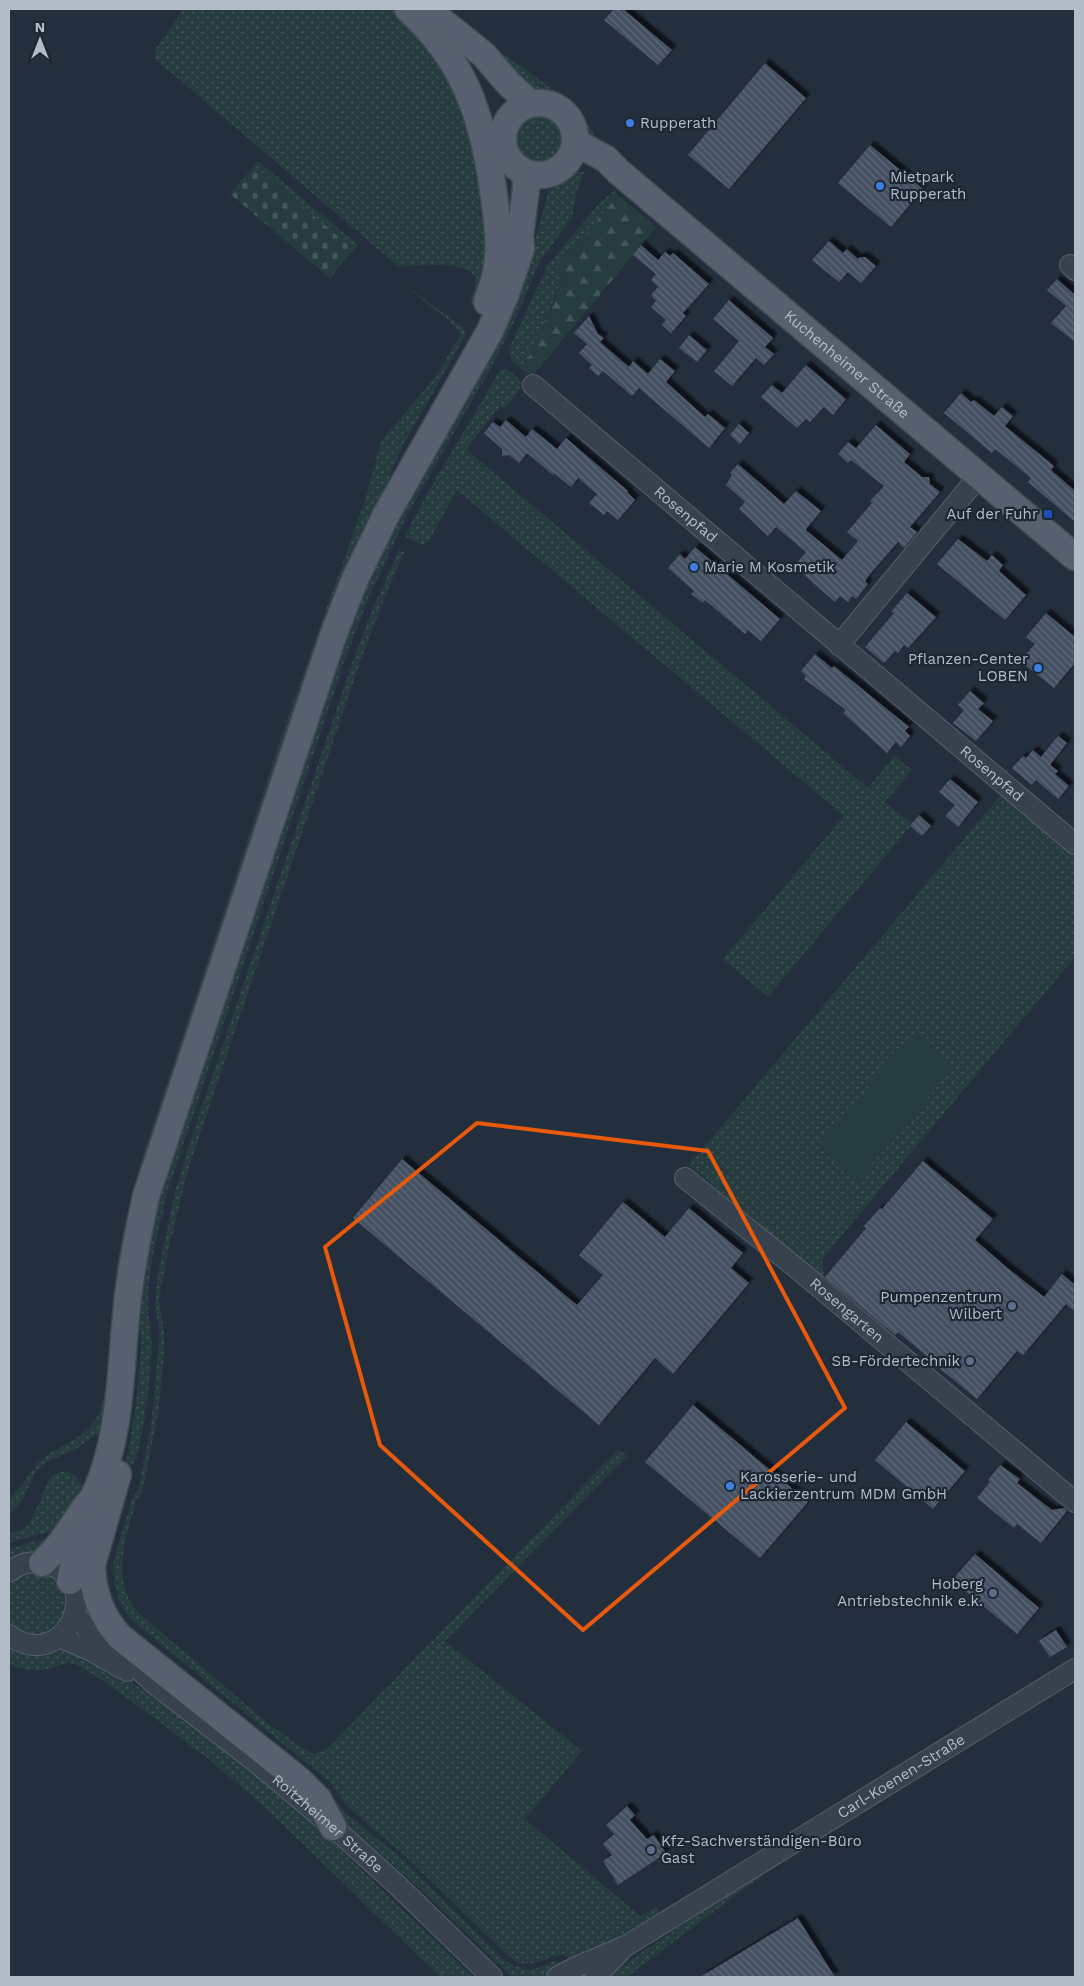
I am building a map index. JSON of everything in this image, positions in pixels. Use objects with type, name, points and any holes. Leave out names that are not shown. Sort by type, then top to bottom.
[{"type":"main road","points":[[400,488],[399,467],[403,453],[457,362],[483,310],[496,273],[498,247],[497,215],[489,165],[476,111],[455,65],[441,44],[428,28],[408,9]]},
{"type":"main road","points":[[426,9],[484,55],[508,83],[521,111]]},
{"type":"main road","points":[[42,1563],[54,1552],[74,1525],[84,1507],[94,1496],[106,1464],[116,1419],[126,1310],[146,1196],[334,633],[355,580],[400,488],[490,331],[521,249],[520,235],[526,189],[554,163],[572,126],[561,112],[549,105],[521,111],[504,131],[505,150],[513,164],[554,163]]},
{"type":"main road","name":"Kuchenheimer Straße","points":[[554,163],[606,159],[619,172],[1075,557]]},
{"type":"main road","points":[[126,1310],[135,1325],[138,1336],[134,1385],[121,1461],[92,1564],[92,1576],[100,1607],[110,1625],[120,1637],[299,1780],[318,1799],[333,1827]]},
{"type":"main road","points":[[70,1580],[73,1566],[96,1508],[94,1496]]},
{"type":"street","name":"Rosenpfad","points":[[532,385],[1075,844]]},
{"type":"street","points":[[839,645],[979,476]]},
{"type":"street","name":"Rosengarten","points":[[685,1178],[800,1271],[1075,1502]]},
{"type":"street","points":[[9,1571],[26,1563],[42,1563],[58,1569],[70,1580],[76,1597],[75,1615],[69,1628],[59,1637],[47,1643],[33,1645],[20,1642],[9,1635]]},
{"type":"street","name":"Roitzheimer Straße","points":[[75,1615],[85,1626],[121,1653],[152,1682],[257,1762],[333,1827],[492,1977]]},
{"type":"street","name":"Roitzheimer Straße","points":[[59,1637],[90,1650],[124,1670],[152,1682]]},
{"type":"street","name":"Carl-Koenen-Straße","points":[[557,1977],[626,1946],[1075,1669]]},
{"type":"street","name":"Carl-Koenen-Straße","points":[[596,1977],[626,1946]]},
{"type":"highlighted area","points":[[477,1123],[708,1151],[845,1408],[583,1630],[380,1445],[325,1247]]},
{"type":"green space","points":[[184,9],[393,9],[415,27],[429,43],[470,117],[489,254],[475,306],[471,302],[475,278],[471,272],[463,268],[440,265],[399,267],[155,59],[155,50]]},
{"type":"green space","points":[[491,46],[535,76],[569,104],[583,117],[592,130],[596,142],[584,135],[575,114],[567,105],[556,98],[536,94]]},
{"type":"green space","points":[[533,111],[545,111],[555,115],[563,123],[567,139],[563,155],[555,163],[545,167],[533,167],[523,163],[515,155],[511,145],[511,133],[515,123],[523,115]]},
{"type":"green space","points":[[258,161],[358,245],[354,250],[254,166]]},
{"type":"green space","points":[[254,166],[354,250],[330,278],[230,194]]},
{"type":"green space","points":[[572,172],[584,172],[576,195],[572,218],[540,261],[513,325],[492,366],[408,513],[367,602],[344,662],[169,1187],[150,1272],[148,1306],[152,1346],[144,1417],[136,1460],[132,1465],[126,1465],[136,1404],[141,1352],[141,1335],[137,1307],[157,1193],[365,580],[528,266],[549,189],[559,177]]},
{"type":"green space","points":[[614,191],[618,195],[552,275],[563,278],[531,353],[522,369],[511,360],[509,349],[548,265],[599,204]]},
{"type":"green space","points":[[618,195],[656,227],[532,377],[522,369],[531,353],[563,279],[552,275]]},
{"type":"green space","points":[[403,284],[463,327],[466,334],[403,445],[392,470],[153,1140],[104,1428],[76,1449],[50,1460],[40,1467],[19,1505],[9,1513],[9,1498],[18,1490],[34,1467],[52,1452],[83,1434],[95,1420],[102,1406],[118,1259],[142,1158],[292,705],[364,503],[381,441],[434,379],[461,334],[457,328]]},
{"type":"green space","points":[[501,369],[511,372],[524,385],[504,409],[500,406],[467,448],[468,451],[868,788],[894,756],[912,770],[885,802],[912,824],[768,997],[723,959],[844,816],[457,490],[429,541],[422,545],[406,537],[429,490]]},
{"type":"green space","points":[[399,551],[404,552],[357,671],[187,1173],[159,1299],[164,1333],[164,1356],[158,1414],[142,1493],[137,1499],[124,1548],[122,1573],[128,1597],[132,1605],[142,1616],[269,1724],[314,1754],[326,1750],[619,1449],[627,1456],[445,1641],[582,1751],[525,1819],[640,1916],[656,1907],[660,1914],[574,1962],[568,1957],[557,1955],[533,1964],[523,1964],[507,1955],[404,1855],[347,1806],[331,1783],[134,1622],[124,1610],[119,1600],[114,1580],[113,1563],[132,1499],[139,1486],[151,1427],[159,1344],[159,1328],[155,1306],[158,1273],[176,1188],[355,655],[375,603]]},
{"type":"green space","points":[[1006,789],[1075,851],[1075,957],[822,1259],[824,1279],[689,1165]]},
{"type":"green space","points":[[914,1033],[954,1067],[858,1180],[818,1147]]},
{"type":"green space","points":[[66,1471],[77,1478],[84,1490],[53,1532],[9,1543],[9,1533],[18,1531],[31,1520],[51,1477],[58,1472]]},
{"type":"green space","points":[[42,1539],[51,1539],[36,1552],[9,1558],[9,1549]]},
{"type":"green space","points":[[105,1567],[112,1598],[119,1614],[130,1626],[325,1786],[345,1812],[398,1856],[503,1959],[525,1969],[533,1969],[558,1961],[566,1963],[543,1977],[513,1977],[508,1973],[405,1875],[348,1826],[328,1799],[126,1633],[108,1608]]},
{"type":"green space","points":[[31,1572],[50,1577],[61,1586],[65,1598],[64,1611],[58,1623],[48,1631],[36,1634],[14,1626],[9,1620],[8,1613],[9,1586],[19,1576]]},
{"type":"green space","points":[[9,1648],[31,1655],[69,1649],[127,1679],[194,1725],[234,1755],[302,1813],[473,1977],[440,1977],[270,1812],[211,1761],[99,1678],[75,1664],[64,1664],[38,1670],[28,1670],[13,1666],[9,1664]]},
{"type":"green space","points":[[764,1875],[627,1977],[608,1977],[723,1897]]},
{"type":"building","points":[[614,9],[623,9],[672,50],[658,65],[604,20]]},
{"type":"building","points":[[765,63],[806,98],[729,189],[688,155]]},
{"type":"building","name":"Mietpark Rupperath","points":[[870,145],[923,189],[891,227],[838,183]]},
{"type":"building","points":[[829,241],[843,253],[847,249],[858,259],[865,257],[876,266],[861,283],[848,272],[839,282],[812,260]]},
{"type":"building","points":[[641,245],[658,260],[665,252],[670,256],[673,253],[709,284],[683,313],[686,316],[671,333],[662,325],[666,320],[651,307],[656,301],[651,295],[658,287],[651,280],[656,274],[633,255]]},
{"type":"building","points":[[1057,279],[1075,295],[1075,342],[1051,323],[1066,306],[1047,290]]},
{"type":"building","points":[[729,300],[773,338],[765,347],[774,354],[764,365],[756,358],[732,386],[714,371],[739,341],[713,319]]},
{"type":"building","points":[[589,316],[598,334],[604,338],[600,342],[629,367],[633,361],[648,374],[660,359],[675,371],[666,382],[705,417],[708,414],[725,428],[709,448],[639,388],[632,396],[603,371],[598,376],[589,368],[592,365],[579,353],[587,344],[574,333]]},
{"type":"building","points":[[689,335],[707,350],[697,362],[679,348]]},
{"type":"building","points":[[806,365],[846,399],[833,415],[824,407],[810,422],[806,419],[797,428],[761,397],[772,385],[782,393]]},
{"type":"building","points":[[961,393],[971,402],[974,400],[994,416],[1002,407],[1013,416],[1005,426],[1054,466],[1051,470],[1075,491],[1075,522],[1028,482],[1031,478],[995,449],[992,453],[944,413]]},
{"type":"building","points":[[506,420],[526,437],[532,429],[557,449],[566,438],[628,491],[635,500],[618,520],[607,511],[604,515],[589,503],[597,494],[578,478],[571,487],[554,473],[553,475],[527,453],[519,463],[509,455],[502,456],[502,449],[484,433],[493,422],[500,427]]},
{"type":"building","points":[[739,424],[749,433],[740,444],[730,435]]},
{"type":"building","points":[[876,425],[910,454],[904,462],[922,477],[929,477],[930,484],[940,492],[910,527],[917,532],[904,548],[898,542],[870,574],[865,581],[868,584],[856,599],[852,596],[848,602],[840,596],[835,602],[794,566],[806,552],[776,527],[768,536],[739,509],[745,502],[726,485],[732,475],[730,473],[738,464],[784,504],[796,491],[821,511],[806,529],[807,531],[842,560],[858,541],[847,532],[872,503],[870,501],[884,486],[851,460],[848,463],[838,454],[848,442],[856,448]]},
{"type":"building","points":[[958,539],[987,561],[992,555],[1003,565],[999,571],[1026,595],[1005,620],[937,564]]},
{"type":"building","points":[[695,547],[780,619],[761,641],[748,630],[745,634],[705,600],[703,603],[691,594],[694,591],[668,568],[680,554],[685,559]]},
{"type":"building","points":[[907,593],[936,617],[908,648],[904,645],[898,653],[895,651],[884,663],[865,647],[894,613],[891,612]]},
{"type":"building","points":[[1046,613],[1075,637],[1075,663],[1054,688],[1020,661],[1035,644],[1026,637]]},
{"type":"building","points":[[815,654],[832,668],[834,666],[909,727],[905,731],[910,736],[901,747],[896,742],[887,753],[843,713],[846,710],[804,679],[806,676],[801,671]]},
{"type":"building","points":[[970,691],[984,703],[978,709],[993,721],[976,741],[953,723],[964,710],[958,705]]},
{"type":"building","points":[[1058,736],[1067,743],[1050,765],[1058,771],[1055,774],[1069,786],[1058,799],[1036,780],[1032,785],[1012,768],[1023,756],[1026,758],[1033,750],[1041,757]]},
{"type":"building","points":[[950,779],[978,802],[958,827],[945,816],[955,805],[939,792]]},
{"type":"building","points":[[919,815],[931,826],[922,836],[910,826]]},
{"type":"building","points":[[402,1159],[577,1305],[603,1275],[579,1255],[623,1202],[665,1237],[689,1208],[743,1253],[731,1268],[749,1283],[673,1374],[655,1358],[599,1425],[353,1218]]},
{"type":"building","points":[[923,1161],[993,1219],[975,1240],[1005,1266],[1044,1297],[1062,1274],[1075,1285],[1075,1312],[1066,1304],[1023,1355],[1017,1351],[977,1399],[898,1332],[895,1335],[825,1277],[866,1228],[864,1226],[880,1208],[882,1209]]},
{"type":"building","points":[[693,1405],[808,1502],[760,1558],[645,1462]]},
{"type":"building","points":[[906,1422],[965,1471],[933,1509],[875,1460]]},
{"type":"building","points":[[1000,1465],[1020,1479],[1017,1483],[1052,1510],[1064,1508],[1067,1511],[1041,1543],[1017,1524],[1014,1528],[977,1498],[990,1482],[988,1480]]},
{"type":"building","points":[[975,1554],[1039,1608],[1017,1634],[952,1580]]},
{"type":"building","points":[[1056,1630],[1067,1647],[1050,1657],[1039,1641]]},
{"type":"building","points":[[627,1806],[635,1815],[630,1820],[647,1839],[654,1835],[666,1853],[618,1885],[603,1861],[612,1855],[603,1844],[614,1834],[606,1825]]},
{"type":"building","points":[[798,1918],[835,1977],[700,1977]]},
{"type":"place","name":"Rupperath","points":[[630,123]]},
{"type":"place","name":"Mietpark Rupperath","points":[[880,186]]},
{"type":"place","name":"Auf der Fuhr","points":[[1048,514]]},
{"type":"place","name":"Marie M Kosmetik","points":[[694,567]]},
{"type":"place","name":"Pflanzen-Center LOBEN","points":[[1038,668]]},
{"type":"place","name":"Pumpenzentrum Wilbert","points":[[1012,1306]]},
{"type":"place","name":"SB-Fördertechnik","points":[[970,1361]]},
{"type":"place","name":"Karosserie- und Lackierzentrum MDM GmbH","points":[[730,1486]]},
{"type":"place","name":"Hoberg Antriebstechnik e.k.","points":[[993,1593]]},
{"type":"place","name":"Kfz-Sachverständigen-Büro Gast","points":[[651,1850]]}]
